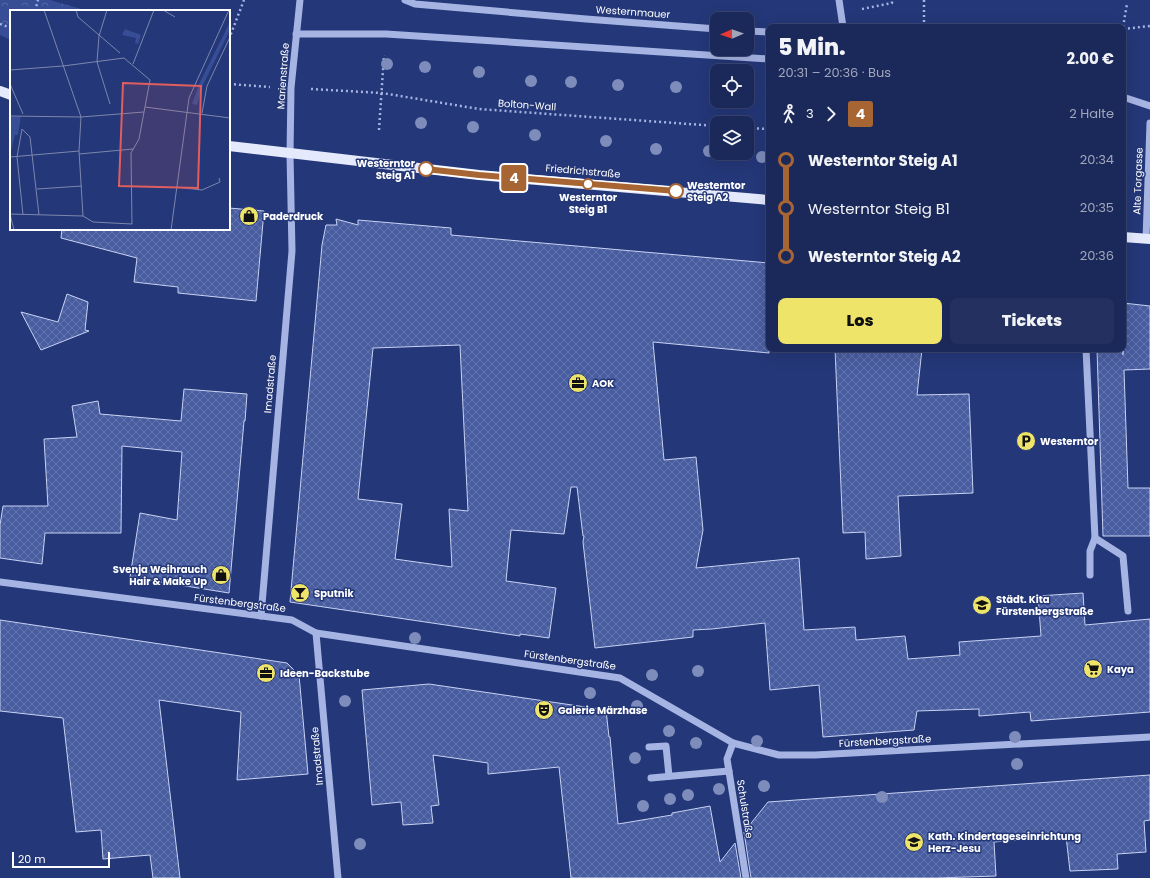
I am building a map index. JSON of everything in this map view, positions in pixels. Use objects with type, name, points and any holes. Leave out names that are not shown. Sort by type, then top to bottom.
[{"type":"main road","points":[[0,91],[10,95]]},
{"type":"main road","name":"Friedrichstraße","points":[[230,146],[479,175],[766,200]]},
{"type":"main road","points":[[1126,236],[1148,239]]},
{"type":"street","name":"Marienstraße","points":[[290,154],[291,88],[300,0]]},
{"type":"street","name":"Westernmauer","points":[[405,0],[416,4],[586,19],[710,28]]},
{"type":"street","points":[[839,0],[843,24]]},
{"type":"street","points":[[754,31],[766,32]]},
{"type":"street","points":[[296,34],[386,34],[766,59]]},
{"type":"street","points":[[1126,98],[1150,106]]},
{"type":"street","name":"Alte Torgasse","points":[[1148,239],[1150,124]]},
{"type":"street","name":"Imadstraße","points":[[261,616],[292,250],[290,154]]},
{"type":"street","points":[[1086,352],[1095,538],[1090,551],[1090,575]]},
{"type":"street","points":[[1095,538],[1123,556],[1128,611]]},
{"type":"street","name":"Fürstenbergstraße","points":[[0,582],[292,620],[316,633],[620,678],[733,743],[779,754],[815,755],[1150,737]]},
{"type":"street","name":"Imadstraße","points":[[316,633],[338,878]]},
{"type":"street","name":"Schulstraße","points":[[733,743],[727,759],[746,878]]},
{"type":"street","points":[[648,748],[666,746],[669,776]]},
{"type":"street","points":[[651,778],[729,771]]},
{"type":"path","points":[[35,10],[38,0]]},
{"type":"path","points":[[230,35],[244,0]]},
{"type":"path","points":[[860,10],[892,3],[892,0]]},
{"type":"path","points":[[924,0],[924,24]]},
{"type":"path","points":[[1124,24],[1127,4]]},
{"type":"path","points":[[0,24],[10,28]]},
{"type":"path","points":[[1126,28],[1150,26]]},
{"type":"path","points":[[379,130],[385,48]]},
{"type":"path","points":[[230,84],[291,88]]},
{"type":"path","name":"Bolton-Wall","points":[[336,90],[382,93],[479,109],[710,126]]},
{"type":"path","points":[[754,128],[766,129]]},
{"type":"green space","points":[[0,0],[50,0],[85,10],[10,10],[10,40],[0,35]]},
{"type":"building","points":[[230,208],[264,211],[256,301],[178,293],[178,287],[134,282],[137,258],[61,238],[62,230],[230,230]]},
{"type":"building","points":[[336,219],[358,225],[358,220],[451,228],[451,235],[766,263],[766,352],[769,353],[653,342],[664,460],[696,457],[703,530],[696,568],[799,558],[804,630],[855,627],[856,640],[905,636],[908,659],[960,655],[959,642],[1041,636],[1038,596],[1083,593],[1085,625],[1150,619],[1150,712],[1031,721],[1030,712],[979,716],[979,709],[917,711],[914,730],[823,737],[819,685],[770,690],[765,623],[693,630],[693,637],[595,648],[583,542],[584,536],[577,487],[571,487],[564,534],[511,530],[506,581],[556,588],[549,638],[520,634],[520,636],[290,602],[322,245],[326,225],[337,225]],"holes":[[[460,345],[468,511],[449,509],[452,567],[395,559],[402,504],[358,499],[373,348]]]},
{"type":"building","points":[[67,294],[88,302],[85,330],[89,331],[41,350],[21,312],[58,322]]},
{"type":"building","points":[[1126,303],[1150,306],[1150,369],[1124,370],[1128,488],[1150,488],[1150,536],[1103,536],[1097,352],[1126,352]]},
{"type":"building","points":[[835,352],[922,352],[917,395],[969,394],[973,493],[898,496],[901,556],[866,559],[865,532],[843,533]]},
{"type":"building","points":[[184,389],[247,394],[229,593],[130,577],[140,513],[177,520],[182,452],[122,446],[121,533],[45,533],[42,564],[0,558],[0,525],[3,506],[48,506],[44,439],[77,437],[72,406],[98,401],[100,414],[181,421]]},
{"type":"building","points":[[0,620],[287,663],[299,675],[308,774],[237,780],[241,712],[159,700],[180,878],[153,878],[150,855],[103,859],[101,830],[76,832],[63,718],[0,711]]},
{"type":"building","points":[[429,684],[606,710],[618,824],[672,815],[672,813],[710,806],[720,862],[735,843],[741,878],[571,878],[559,767],[488,774],[488,763],[433,755],[439,805],[431,806],[433,823],[403,825],[401,802],[372,805],[362,690]]},
{"type":"building","points":[[1150,775],[1150,820],[1144,821],[1146,852],[1117,854],[1118,869],[1070,871],[1066,836],[994,842],[996,876],[936,878],[751,878],[744,832],[768,802]]},
{"type":"bus line","name":"4","points":[[426,169],[479,175],[676,191]]},
{"type":"place","name":"Westerntor Steig A1","points":[[426,169]]},
{"type":"place","name":"Westerntor Steig B1","points":[[588,184]]},
{"type":"place","name":"Westerntor Steig A2","points":[[676,191]]},
{"type":"place","name":"Paderdruck","points":[[249,216]]},
{"type":"place","name":"AOK","points":[[578,383]]},
{"type":"place","name":"Westerntor","points":[[1026,441]]},
{"type":"place","name":"Svenja Weihrauch Hair & Make Up","points":[[221,575]]},
{"type":"place","name":"Sputnik","points":[[300,593]]},
{"type":"place","name":"Städt. Kita Fürstenbergstraße","points":[[982,605]]},
{"type":"place","name":"Kaya","points":[[1093,669]]},
{"type":"place","name":"Ideen-Backstube","points":[[266,673]]},
{"type":"place","name":"Galerie Märzhase","points":[[544,710]]},
{"type":"place","name":"Kath. Kindertageseinrichtung Herz-Jesu","points":[[914,842]]}]
